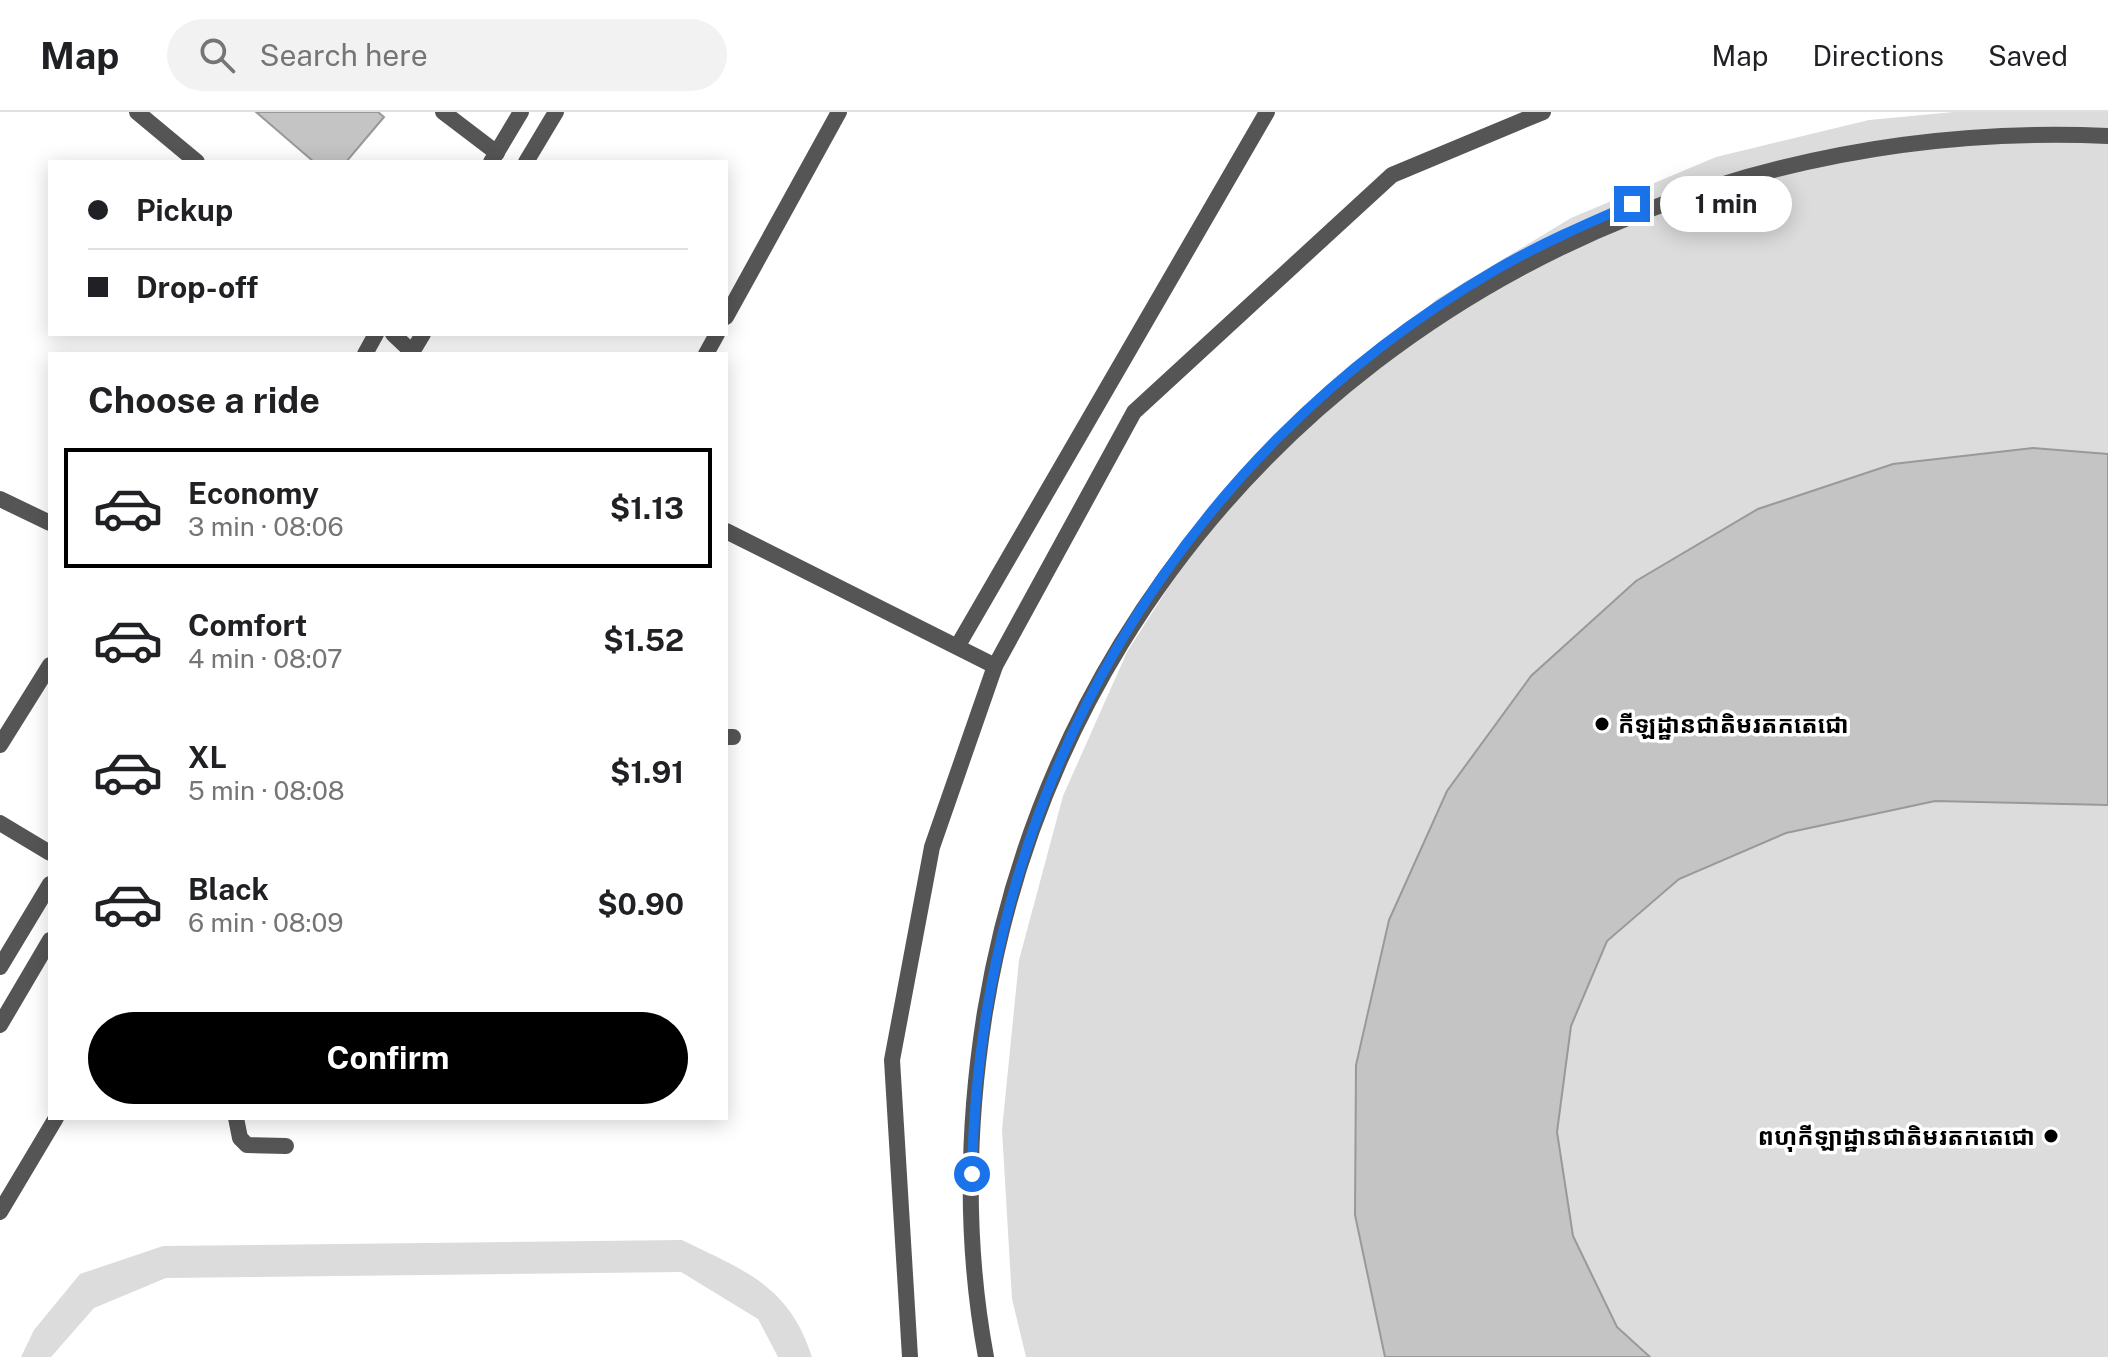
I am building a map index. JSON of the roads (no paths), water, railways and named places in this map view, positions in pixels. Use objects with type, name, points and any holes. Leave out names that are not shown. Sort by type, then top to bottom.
[{"type":"street","points":[[137,112],[195,160]]},
{"type":"street","points":[[443,112],[494,157],[521,112]]},
{"type":"street","points":[[527,160],[556,112]]},
{"type":"street","points":[[728,313],[839,112]]},
{"type":"street","points":[[957,647],[1267,112]]},
{"type":"street","points":[[910,1357],[892,1060],[932,847],[995,666],[1134,412],[1392,175],[1543,112]]},
{"type":"street","points":[[986,1357],[975,1274],[973,1124],[979,1050],[1008,903],[1058,762],[1097,681],[1168,567],[1263,452],[1351,371],[1435,308],[1498,268],[1632,204],[1774,159],[1847,145],[1921,135],[1995,131],[2108,136]]},
{"type":"street","points":[[395,336],[412,352]]},
{"type":"street","points":[[0,499],[48,522]]},
{"type":"street","points":[[728,532],[995,666]]},
{"type":"street","points":[[0,745],[48,668]]},
{"type":"street","points":[[0,823],[48,852]]},
{"type":"street","points":[[0,967],[48,887]]},
{"type":"street","points":[[0,1025],[48,943]]},
{"type":"street","points":[[0,1212],[55,1120]]},
{"type":"street","points":[[236,1120],[240,1138],[247,1145],[286,1146]]},
{"type":"place","name":"កីឡដ្ឋានជាតិមរតកតេជោ","points":[[1602,724]]},
{"type":"place","name":"ពហុកីឡាដ្ឋានជាតិមរតកតេជោ","points":[[2051,1136]]}]
